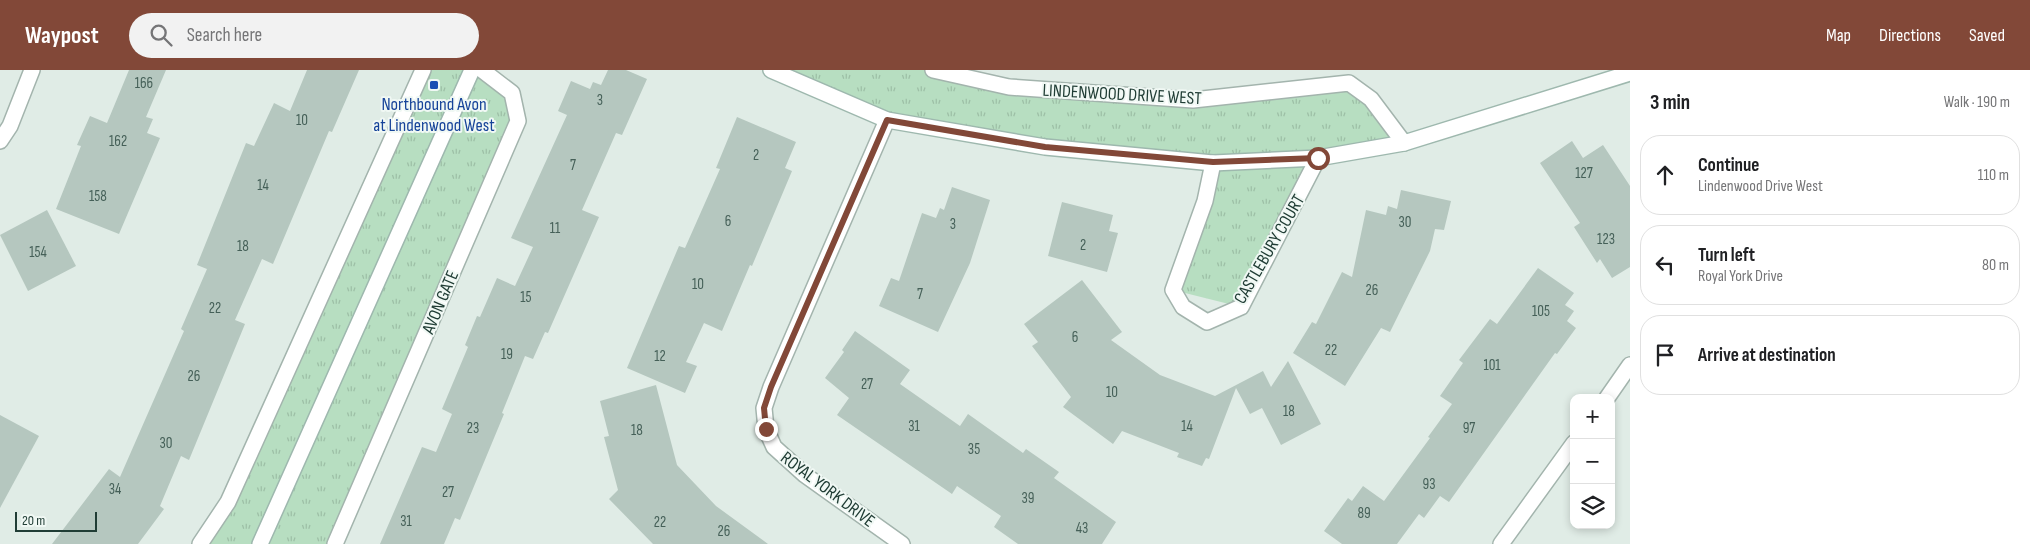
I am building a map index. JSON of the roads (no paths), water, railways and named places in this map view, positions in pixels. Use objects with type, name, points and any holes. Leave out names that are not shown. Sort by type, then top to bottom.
[{"type":"street","points":[[0,141],[10,126],[32,70]]},
{"type":"street","points":[[200,544],[228,502],[422,70]]},
{"type":"street","points":[[260,544],[472,70]]},
{"type":"street","name":"AVON GATE","points":[[335,544],[518,121],[512,93],[482,70]]},
{"type":"street","points":[[771,70],[887,120],[1045,147],[1213,162],[1318,158],[1404,143],[1630,73]]},
{"type":"street","name":"LINDENWOOD DRIVE WEST","points":[[933,70],[1009,87],[1193,100],[1349,83],[1371,99],[1404,143]]},
{"type":"street","name":"ROYAL YORK DRIVE","points":[[887,120],[771,387],[764,408],[766,429],[774,447],[805,475],[902,544]]},
{"type":"street","name":"CASTLEBURY COURT","points":[[1213,162],[1205,201],[1173,290],[1182,307],[1207,322],[1241,307],[1318,158]]},
{"type":"street","points":[[1610,394],[1630,365]]},
{"type":"street","points":[[1501,544],[1570,449]]},
{"type":"place","name":"Northbound Avon at Lindenwood West","points":[[434,85]]}]
